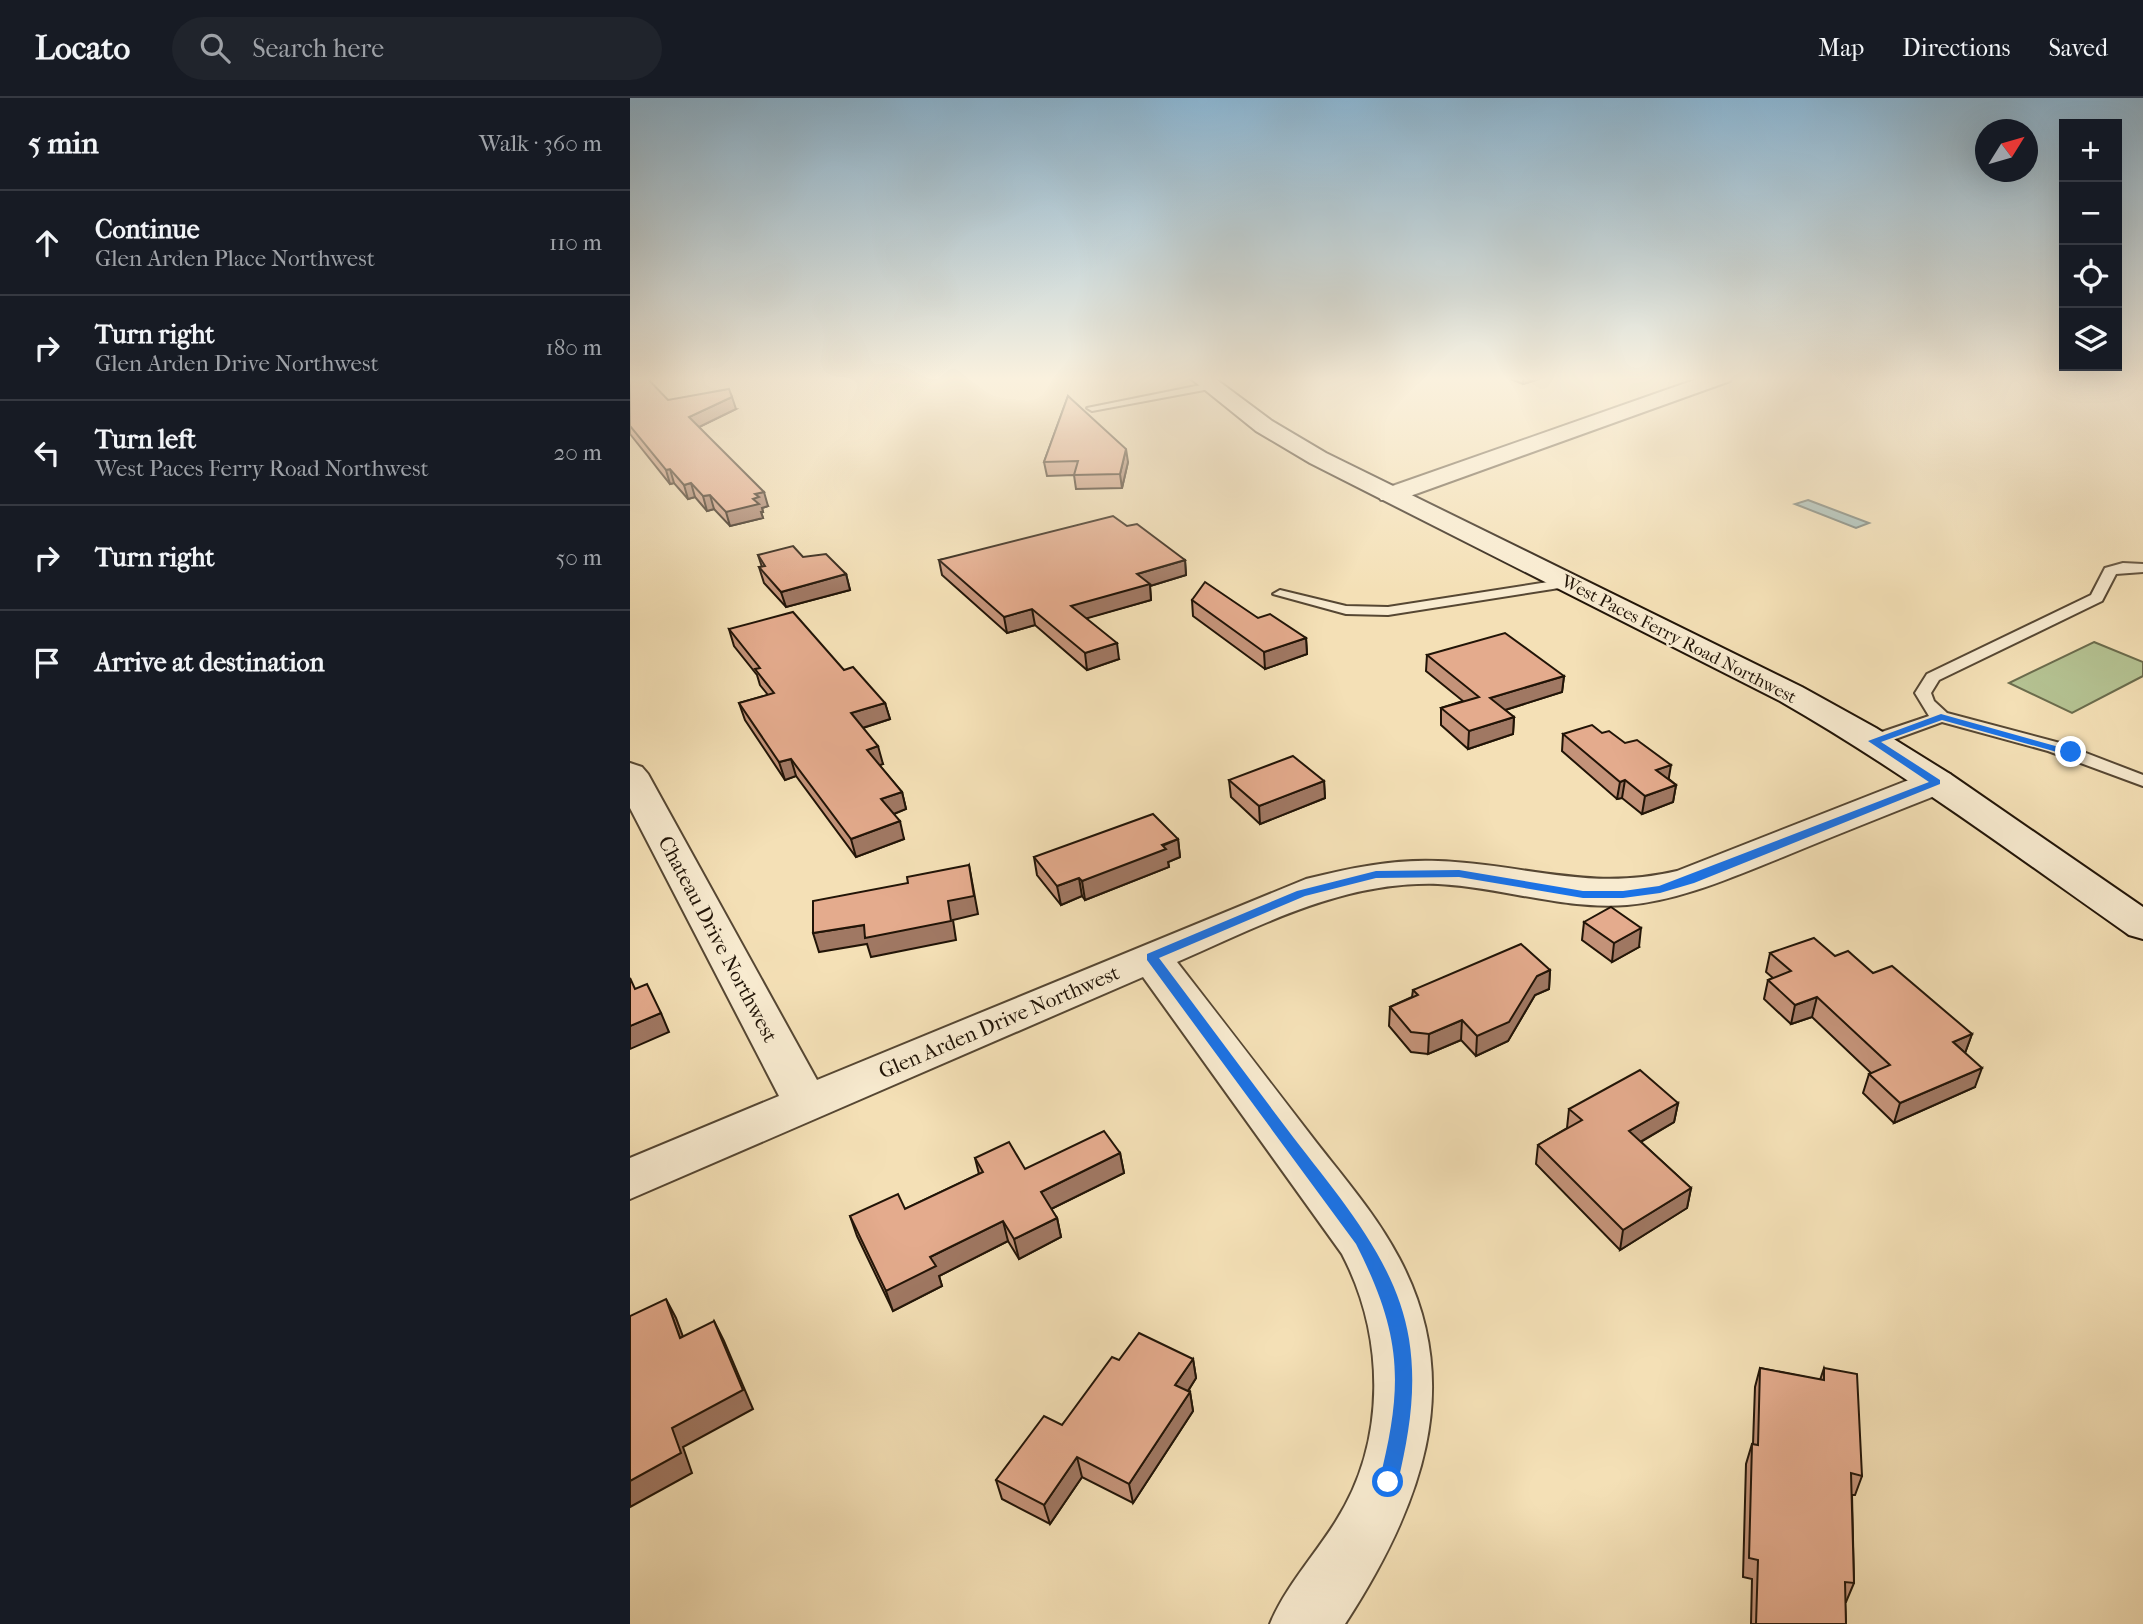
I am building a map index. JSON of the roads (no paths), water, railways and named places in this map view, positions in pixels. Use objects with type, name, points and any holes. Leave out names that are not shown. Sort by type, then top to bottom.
[{"type":"street","name":"West Paces Ferry Road Northwest","points":[[1303,448],[1390,495],[1791,694],[1937,782],[2143,926]]},
{"type":"street","points":[[1390,495],[1522,448]]},
{"type":"street","name":"Chateau Drive Northwest","points":[[631,777],[807,1105]]},
{"type":"street","name":"Glen Arden Drive Northwest","points":[[630,1179],[1301,893],[1376,875],[1459,874],[1583,895],[1623,894],[1660,889],[1690,880],[1937,782]]},
{"type":"street","points":[[1151,957],[1361,1239],[1387,1290],[1401,1338],[1405,1385],[1403,1408],[1388,1482],[1367,1535],[1303,1624]]},
{"type":"lane","points":[[2143,568],[2123,567],[2110,571],[2097,598],[1933,677],[1926,682],[1922,694],[1929,707],[1941,716],[2054,747],[2143,781]]},
{"type":"lane","points":[[1280,594],[1346,610],[1388,611],[1567,583]]},
{"type":"lane","points":[[1873,741],[1941,716]]},
{"type":"water","points":[[1808,500],[1869,523],[1856,528],[1795,504]]}]
